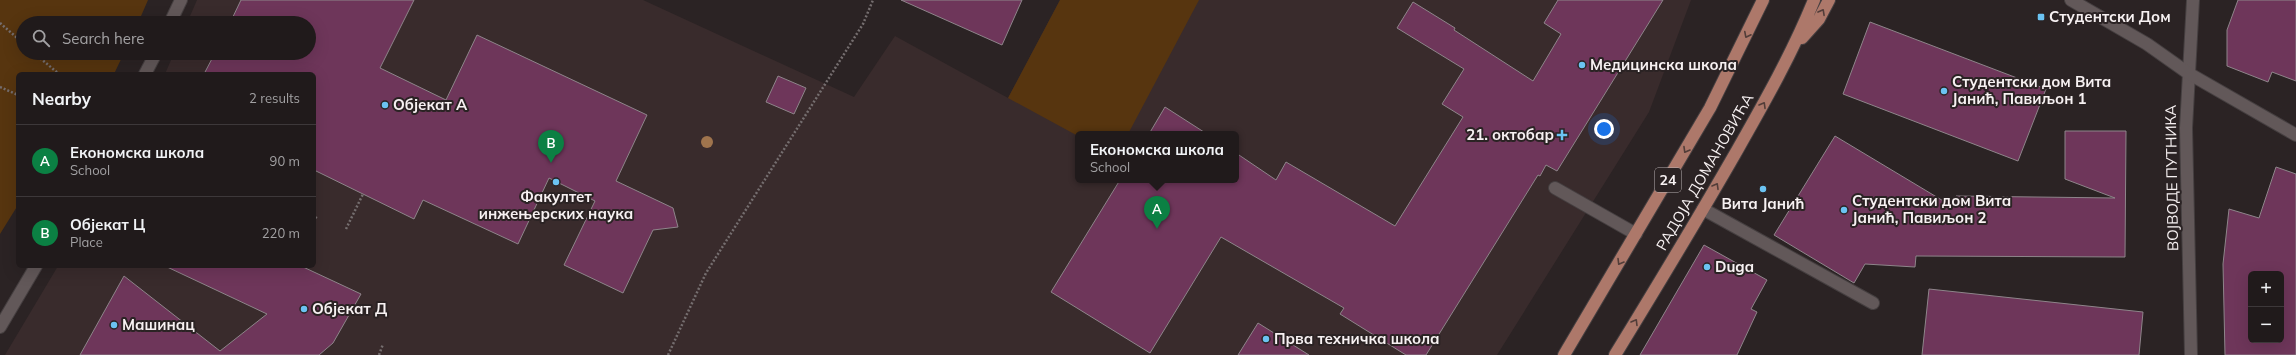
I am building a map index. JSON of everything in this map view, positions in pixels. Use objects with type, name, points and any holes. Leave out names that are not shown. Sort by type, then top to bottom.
[{"type":"main road","name":"РАДОЈА ДОМАНОВИЋА","points":[[1564,355],[1710,108],[1763,0]]},
{"type":"main road","name":"РАДОЈА ДОМАНОВИЋА","points":[[1615,355],[1703,209],[1795,44],[1814,0]]},
{"type":"main road","points":[[1795,44],[1818,19],[1829,0]]},
{"type":"street","points":[[173,16],[181,0]]},
{"type":"street","points":[[2071,0],[2147,44],[2188,73],[2296,135]]},
{"type":"street","name":"ВОЈВОДЕ ПУТНИКА","points":[[2190,355],[2186,128],[2193,0]]},
{"type":"street","points":[[146,72],[152,60]]},
{"type":"street","points":[[1555,188],[1636,234]]},
{"type":"street","points":[[1703,209],[1873,303]]},
{"type":"street","points":[[0,327],[35,268]]},
{"type":"path","points":[[668,355],[706,273],[863,24],[873,0]]},
{"type":"path","points":[[0,23],[16,37]]},
{"type":"path","points":[[42,60],[57,72]]},
{"type":"path","points":[[0,87],[16,94]]},
{"type":"path","points":[[346,229],[363,194]]},
{"type":"path","points":[[379,355],[383,344]]},
{"type":"shaded area","points":[[0,0],[148,0],[141,16],[16,16],[16,60],[121,60],[115,72],[16,72],[16,208],[0,234]]},
{"type":"shaded area","points":[[197,0],[643,0],[854,97],[895,36],[1008,98],[1060,0],[1691,0],[1649,112],[1497,355],[5,355],[57,268],[316,268],[316,72],[166,72],[171,60],[316,60],[316,16],[190,16]]},
{"type":"shaded area","points":[[1060,0],[1199,0],[1130,131],[1075,131],[1075,134],[1008,98]]},
{"type":"building","points":[[241,0],[414,0],[380,68],[446,100],[477,35],[647,115],[616,181],[673,208],[678,227],[653,230],[623,293],[564,265],[595,201],[549,178],[518,244],[423,200],[414,219],[316,171],[316,72],[205,72],[211,60],[316,60],[316,16],[233,16]]},
{"type":"building","points":[[901,0],[1022,0],[1002,45]]},
{"type":"building","points":[[1558,0],[1663,0],[1557,171],[1546,165],[1540,176],[1538,175],[1426,355],[1406,355],[1340,314],[1344,308],[1221,237],[1150,353],[1051,292],[1118,183],[1239,183],[1239,155],[1276,180],[1286,162],[1395,226],[1463,117],[1442,104],[1464,69],[1397,28],[1413,2],[1455,28],[1454,30],[1533,81],[1561,34],[1544,23]]},
{"type":"building","points":[[2238,0],[2296,0],[2296,81],[2272,72],[2268,82],[2227,66],[2227,30]]},
{"type":"building","name":"Студентски дом Вита Јанић, Павиљон 1","points":[[1870,22],[2046,89],[2018,161],[1843,94]]},
{"type":"building","points":[[778,76],[806,88],[794,114],[766,102]]},
{"type":"building","points":[[1165,107],[1202,131],[1151,131]]},
{"type":"building","points":[[2065,131],[2126,131],[2125,257],[1916,256],[1915,267],[1865,264],[1854,283],[1774,235],[1835,136],[1950,205],[1956,196],[2115,198],[2065,179]]},
{"type":"building","points":[[2276,167],[2296,174],[2296,355],[2225,355],[2223,264],[2229,209],[2259,218]]},
{"type":"building","points":[[1704,245],[1767,280],[1751,309],[1757,312],[1737,355],[1640,355]]},
{"type":"building","name":"Објекат Д","points":[[169,268],[305,268],[361,294],[333,343],[319,355],[80,355],[124,276],[220,351],[267,314]]},
{"type":"building","points":[[1929,289],[2143,312],[2139,355],[1922,355]]},
{"type":"building","name":"Прва техничка школа","points":[[1258,323],[1309,355],[1238,355]]},
{"type":"place","name":"Студентски Дом","points":[[2041,17]]},
{"type":"place","name":"Медицинска школа","points":[[1582,65]]},
{"type":"place","name":"Студентски дом Вита Јанић, Павиљон 1","points":[[1944,91]]},
{"type":"place","name":"Објекат А","points":[[385,105]]},
{"type":"place","name":"21. октобар","points":[[1562,135]]},
{"type":"place","name":"Објекат Ц","points":[[551,163]]},
{"type":"place","name":"Факултет инжењерских наука","points":[[556,182]]},
{"type":"place","name":"Вита Јанић","points":[[1763,189]]},
{"type":"place","name":"Студентски дом Вита Јанић, Павиљон 2","points":[[1844,210]]},
{"type":"place","name":"Економска школа","points":[[1157,229]]},
{"type":"place","name":"Duga","points":[[1707,267]]},
{"type":"place","name":"Објекат Д","points":[[304,309]]},
{"type":"place","name":"Машинац","points":[[114,325]]},
{"type":"place","name":"Прва техничка школа","points":[[1266,339]]}]
